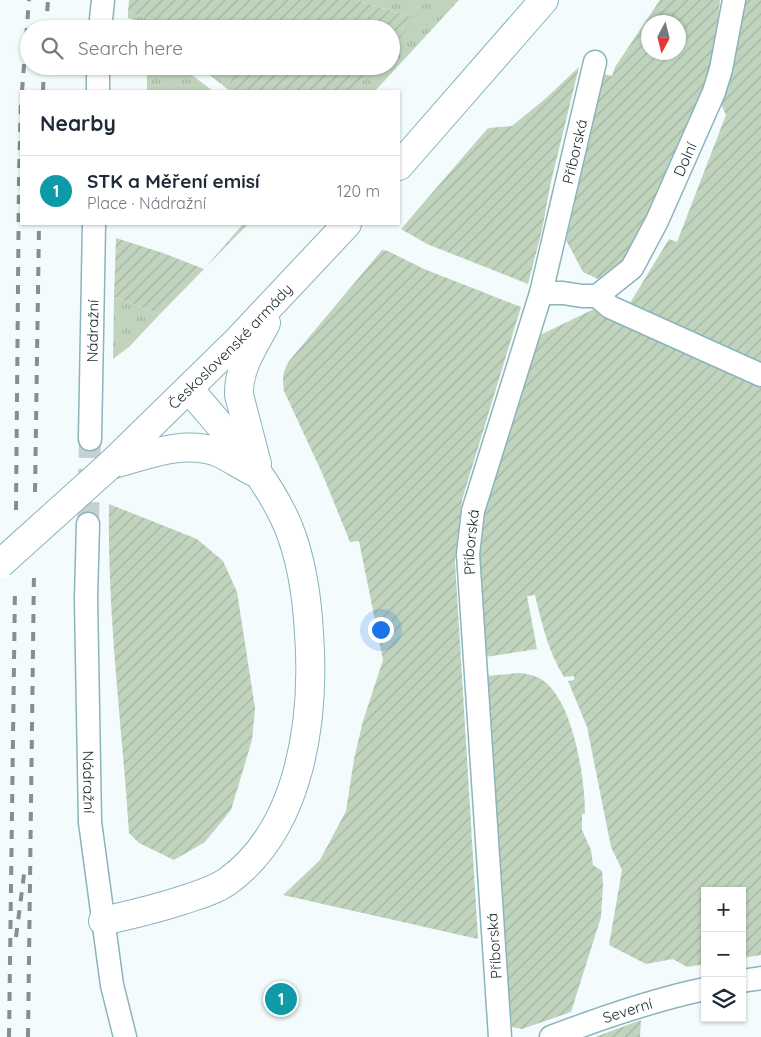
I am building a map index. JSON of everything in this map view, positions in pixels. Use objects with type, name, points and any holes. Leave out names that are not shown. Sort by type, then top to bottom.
[{"type":"main road","points":[[400,165],[544,0]]},
{"type":"main road","name":"Československé armády","points":[[0,564],[110,465],[189,389],[346,225]]},
{"type":"main road","points":[[260,475],[239,395],[239,377],[282,294]]},
{"type":"main road","points":[[103,921],[147,912],[213,890],[227,882],[251,861],[269,836],[283,811],[303,755],[311,698],[308,612],[304,583],[288,527],[260,475],[189,389]]},
{"type":"main road","points":[[110,465],[161,451],[199,448],[217,452],[260,475]]},
{"type":"street","points":[[101,20],[103,0]]},
{"type":"street","name":"Dolní","points":[[597,296],[632,268],[657,221],[714,92],[721,69],[734,0]]},
{"type":"street","name":"Příborská","points":[[500,1037],[468,554],[473,511],[542,293],[595,62]]},
{"type":"street","points":[[98,75],[98,90]]},
{"type":"street","name":"Nádražní","points":[[90,439],[94,225]]},
{"type":"street","points":[[542,293],[597,296],[610,307],[761,376]]},
{"type":"street","name":"Nádražní","points":[[88,524],[86,598],[89,810],[112,985],[125,1037]]},
{"type":"street","points":[[746,980],[761,978]]},
{"type":"street","name":"Severní","points":[[551,1037],[617,1013],[701,990]]},
{"type":"green space","points":[[129,0],[357,0],[417,19],[400,38],[400,20],[153,20],[128,12]]},
{"type":"green space","points":[[357,0],[459,0],[400,64],[400,38],[417,19]]},
{"type":"green space","points":[[660,0],[720,0],[714,63],[702,100],[637,244],[618,267],[608,271],[598,279],[583,272],[566,240],[604,74],[612,76],[615,67],[641,28],[641,60],[686,60],[686,15],[650,15]]},
{"type":"green space","points":[[742,0],[761,0],[761,370],[627,308],[669,239],[677,242],[726,115],[719,100]]},
{"type":"green space","points":[[128,12],[153,20],[135,20],[128,18]]},
{"type":"green space","points":[[579,67],[528,284],[427,244],[401,229],[488,128],[512,126],[545,99]]},
{"type":"green space","points":[[147,75],[192,75],[212,90],[147,90]]},
{"type":"green space","points":[[210,75],[234,75],[231,85],[237,90],[229,90]]},
{"type":"green space","points":[[233,75],[368,75],[354,90],[237,90],[230,85]]},
{"type":"green space","points":[[368,75],[390,75],[376,90],[354,90]]},
{"type":"green space","points":[[242,225],[247,225],[204,269]]},
{"type":"green space","points":[[116,238],[204,269],[160,314],[114,297]]},
{"type":"green space","points":[[382,250],[388,251],[424,269],[521,307],[462,500],[455,562],[478,939],[283,895],[320,860],[346,811],[354,759],[363,721],[383,660],[359,541],[350,542],[322,473],[284,391],[285,368]]},
{"type":"green space","points":[[114,297],[160,314],[129,347],[113,359]]},
{"type":"green space","points":[[594,309],[605,312],[761,383],[761,955],[746,957],[746,887],[701,887],[701,965],[687,967],[673,959],[646,964],[609,945],[622,870],[611,847],[587,727],[568,681],[574,680],[574,676],[564,677],[558,667],[546,637],[535,595],[527,596],[537,649],[485,657],[478,554],[484,509],[540,335]]},
{"type":"green space","points":[[109,504],[197,539],[223,561],[237,592],[255,708],[252,740],[231,810],[205,842],[174,860],[139,843],[129,833],[110,587]]},
{"type":"green space","points":[[520,673],[539,678],[551,688],[561,702],[568,719],[575,739],[583,780],[585,814],[582,814],[582,830],[591,850],[593,865],[602,871],[603,885],[601,917],[571,1012],[522,1029],[512,1027],[502,928],[486,676]]},
{"type":"green space","points":[[641,1020],[640,1037],[595,1037]]},
{"type":"tunnel","points":[[88,524],[90,439]]},
{"type":"railway","points":[[27,20],[29,0]]},
{"type":"railway","points":[[47,20],[48,0]]},
{"type":"railway","points":[[22,90],[23,75]]},
{"type":"railway","points":[[43,90],[44,75]]},
{"type":"railway","points":[[16,510],[20,138]]},
{"type":"railway","points":[[35,492],[39,225]]},
{"type":"railway","points":[[28,1037],[34,571]]},
{"type":"railway","points":[[9,1037],[15,588]]},
{"type":"railway","points":[[16,937],[25,867]]},
{"type":"place","name":"STK a Měření emisí","points":[[281,999]]}]
